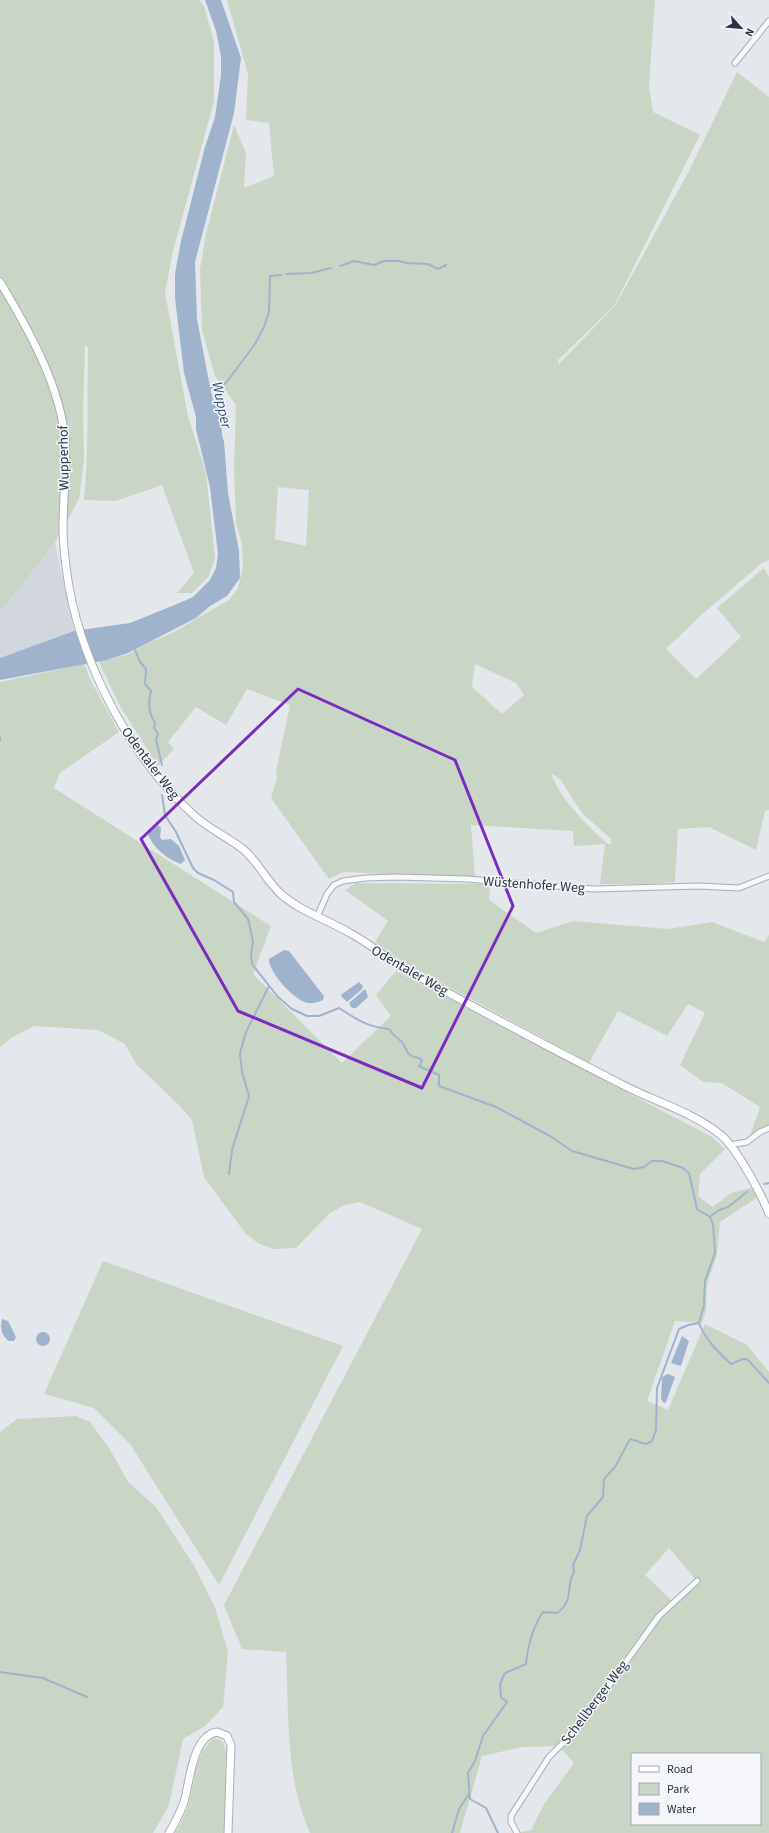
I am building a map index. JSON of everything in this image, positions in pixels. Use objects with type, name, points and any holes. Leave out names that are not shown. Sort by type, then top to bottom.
[{"type":"main road","name":"Wupperhof","points":[[0,282],[49,375],[58,401],[65,438],[63,532],[69,589],[78,623],[95,671]]},
{"type":"main road","name":"Odentaler Weg","points":[[95,671],[122,725],[166,786],[179,801],[207,826],[245,851],[282,895],[317,917],[351,933],[407,971],[626,1087],[689,1116],[721,1135],[758,1190],[769,1214]]},
{"type":"main road","points":[[170,1833],[183,1804],[200,1745],[207,1737],[217,1732],[227,1736],[231,1745],[228,1833]]},
{"type":"street","points":[[735,63],[769,21]]},
{"type":"street","name":"Wüstenhofer Weg","points":[[317,917],[327,894],[334,885],[343,881],[365,878],[460,879],[594,889],[699,886],[739,888],[769,876]]},
{"type":"street","points":[[729,1145],[747,1142],[760,1132],[769,1128]]},
{"type":"street","name":"Schellberger Weg","points":[[517,1833],[511,1822],[511,1816],[549,1757],[579,1727],[659,1616],[696,1580]]},
{"type":"highlighted area","points":[[298,689],[455,760],[513,906],[422,1088],[238,1011],[141,839]]},
{"type":"shaded area","points":[[55,543],[74,631],[0,658],[0,612]]},
{"type":"green space","points":[[0,0],[199,0],[204,6],[214,41],[214,101],[173,251],[165,292],[188,417],[206,473],[215,558],[209,576],[192,593],[177,593],[194,573],[162,485],[116,501],[84,500],[87,443],[88,347],[85,345],[83,414],[84,459],[79,499],[55,543],[0,612]]},
{"type":"green space","points":[[227,0],[655,0],[649,86],[653,112],[700,135],[614,306],[558,360],[559,364],[615,306],[689,171],[737,72],[769,97],[769,560],[762,563],[700,616],[666,649],[696,679],[741,637],[717,608],[764,568],[769,577],[769,810],[765,811],[756,850],[709,827],[678,829],[675,882],[647,884],[600,884],[605,844],[574,846],[573,831],[471,825],[475,878],[343,872],[329,879],[271,798],[277,778],[276,772],[290,705],[247,689],[226,725],[196,707],[168,742],[174,749],[158,766],[120,706],[99,662],[129,654],[148,643],[174,632],[229,600],[238,588],[243,567],[242,544],[236,524],[234,468],[236,405],[215,376],[202,330],[200,269],[206,234],[234,125],[246,153],[244,188],[274,176],[269,123],[246,120],[248,74]],"holes":[[[278,487],[309,490],[306,546],[275,539]],[[475,664],[516,683],[524,695],[502,714],[472,687]],[[551,773],[560,779],[582,813],[611,839],[611,844],[608,844],[575,812],[555,783]]]},
{"type":"green space","points":[[84,664],[93,685],[119,732],[60,773],[54,788],[271,926],[253,974],[342,1063],[391,1016],[376,995],[396,971],[712,1137],[725,1149],[700,1174],[698,1196],[713,1207],[731,1193],[754,1187],[758,1197],[720,1222],[717,1255],[707,1284],[706,1310],[702,1323],[675,1321],[647,1401],[668,1410],[705,1324],[747,1345],[769,1372],[769,1833],[518,1833],[531,1830],[544,1804],[574,1763],[559,1747],[574,1722],[558,1746],[523,1747],[482,1756],[460,1833],[310,1833],[296,1790],[292,1767],[288,1721],[286,1652],[242,1649],[224,1605],[422,1229],[360,1202],[345,1205],[330,1213],[296,1248],[274,1249],[259,1244],[245,1233],[204,1177],[192,1120],[180,1106],[136,1064],[125,1044],[98,1030],[34,1026],[11,1038],[0,1047],[0,682]],"holes":[[[669,1548],[696,1580],[673,1602],[645,1575]]]},
{"type":"green space","points":[[356,883],[490,884],[489,900],[536,933],[573,921],[668,929],[712,922],[764,942],[769,935],[769,1131],[751,1138],[750,1135],[760,1107],[722,1083],[703,1082],[680,1065],[705,1013],[688,1004],[667,1036],[618,1011],[589,1063],[403,962],[375,942],[388,921],[345,890]]},
{"type":"green space","points":[[103,1261],[343,1346],[219,1585],[130,1444],[94,1408],[44,1394]]},
{"type":"green space","points":[[76,1416],[90,1422],[109,1448],[128,1482],[156,1507],[195,1567],[215,1607],[228,1652],[223,1707],[205,1726],[183,1739],[169,1805],[153,1833],[0,1833],[0,1432],[17,1419]]},
{"type":"green space","points":[[213,1739],[219,1739],[224,1744],[226,1753],[224,1833],[175,1833],[189,1803],[199,1759],[207,1745]]},
{"type":"water","points":[[205,0],[221,0],[241,58],[234,113],[195,262],[197,319],[211,392],[214,403],[218,407],[221,416],[228,493],[239,551],[240,578],[227,596],[210,606],[196,618],[128,653],[107,660],[0,680],[0,658],[74,631],[130,623],[177,604],[193,597],[210,580],[216,568],[218,554],[210,487],[196,429],[196,417],[184,373],[175,298],[175,274],[181,241],[205,147],[215,117],[221,75],[221,56],[216,31]]},
{"type":"water","points":[[158,825],[161,828],[160,837],[162,840],[171,839],[179,846],[185,860],[181,864],[170,859],[152,843],[147,832]]},
{"type":"water","points":[[284,950],[289,951],[324,996],[323,1000],[312,1003],[303,1001],[290,992],[277,978],[270,965],[269,959]]},
{"type":"water","points":[[359,982],[363,986],[362,989],[347,1002],[341,996],[342,994]]},
{"type":"water","points":[[364,990],[366,990],[368,997],[356,1008],[352,1008],[349,1003]]},
{"type":"water","points":[[2,1319],[8,1321],[16,1337],[14,1341],[9,1341],[4,1337],[1,1328]]},
{"type":"water","points":[[40,1332],[46,1332],[50,1336],[50,1342],[46,1346],[40,1346],[36,1342],[36,1336]]},
{"type":"water","points":[[682,1336],[689,1341],[681,1366],[671,1363]]},
{"type":"water","points":[[668,1374],[675,1377],[666,1402],[664,1403],[661,1399],[662,1377]]},
{"type":"waterway","points":[[340,266],[354,261],[374,265],[384,261],[399,261],[428,264],[438,269],[446,265]]},
{"type":"waterway","points":[[287,274],[311,273],[331,268]]},
{"type":"waterway","name":"Wupper","points":[[209,389],[226,383],[255,344],[264,327],[269,311],[270,276],[281,275]]},
{"type":"waterway","points":[[134,647],[140,662],[146,669],[145,684],[151,691],[151,716],[155,723],[154,728],[158,734],[156,740],[162,765]]},
{"type":"waterway","points":[[162,795],[165,815],[176,832],[193,868],[198,873],[214,880],[233,892],[234,902],[248,919],[253,941],[251,954],[252,964],[278,997],[292,1009],[307,1016],[319,1016],[339,1008],[369,1025],[389,1029],[401,1041],[409,1054],[419,1058],[422,1061],[419,1066],[439,1075],[439,1086],[496,1107],[550,1136],[572,1151],[634,1169],[644,1167],[652,1161],[662,1161],[683,1168],[689,1173],[697,1209],[710,1217],[713,1224],[715,1253],[705,1281],[704,1305],[699,1323],[688,1325],[679,1329],[657,1388],[656,1430],[652,1441],[646,1444],[630,1439],[615,1467],[604,1479],[603,1497],[587,1516],[580,1550],[573,1565],[574,1572],[571,1578],[566,1603],[557,1613],[543,1612],[531,1637],[526,1664],[505,1673],[500,1684],[501,1697],[507,1702],[483,1736],[475,1761],[468,1773],[470,1799],[486,1808],[498,1833]]},
{"type":"waterway","points":[[229,1174],[232,1150],[249,1096],[242,1072],[240,1053],[246,1032],[269,986]]},
{"type":"waterway","points":[[764,1184],[769,1183]]},
{"type":"waterway","points":[[710,1217],[719,1210],[728,1207],[747,1192]]},
{"type":"waterway","points":[[699,1323],[708,1340],[731,1364],[747,1359],[769,1383]]},
{"type":"waterway","points":[[0,1672],[43,1678],[87,1697]]},
{"type":"waterway","points":[[452,1833],[459,1809],[469,1794]]}]
